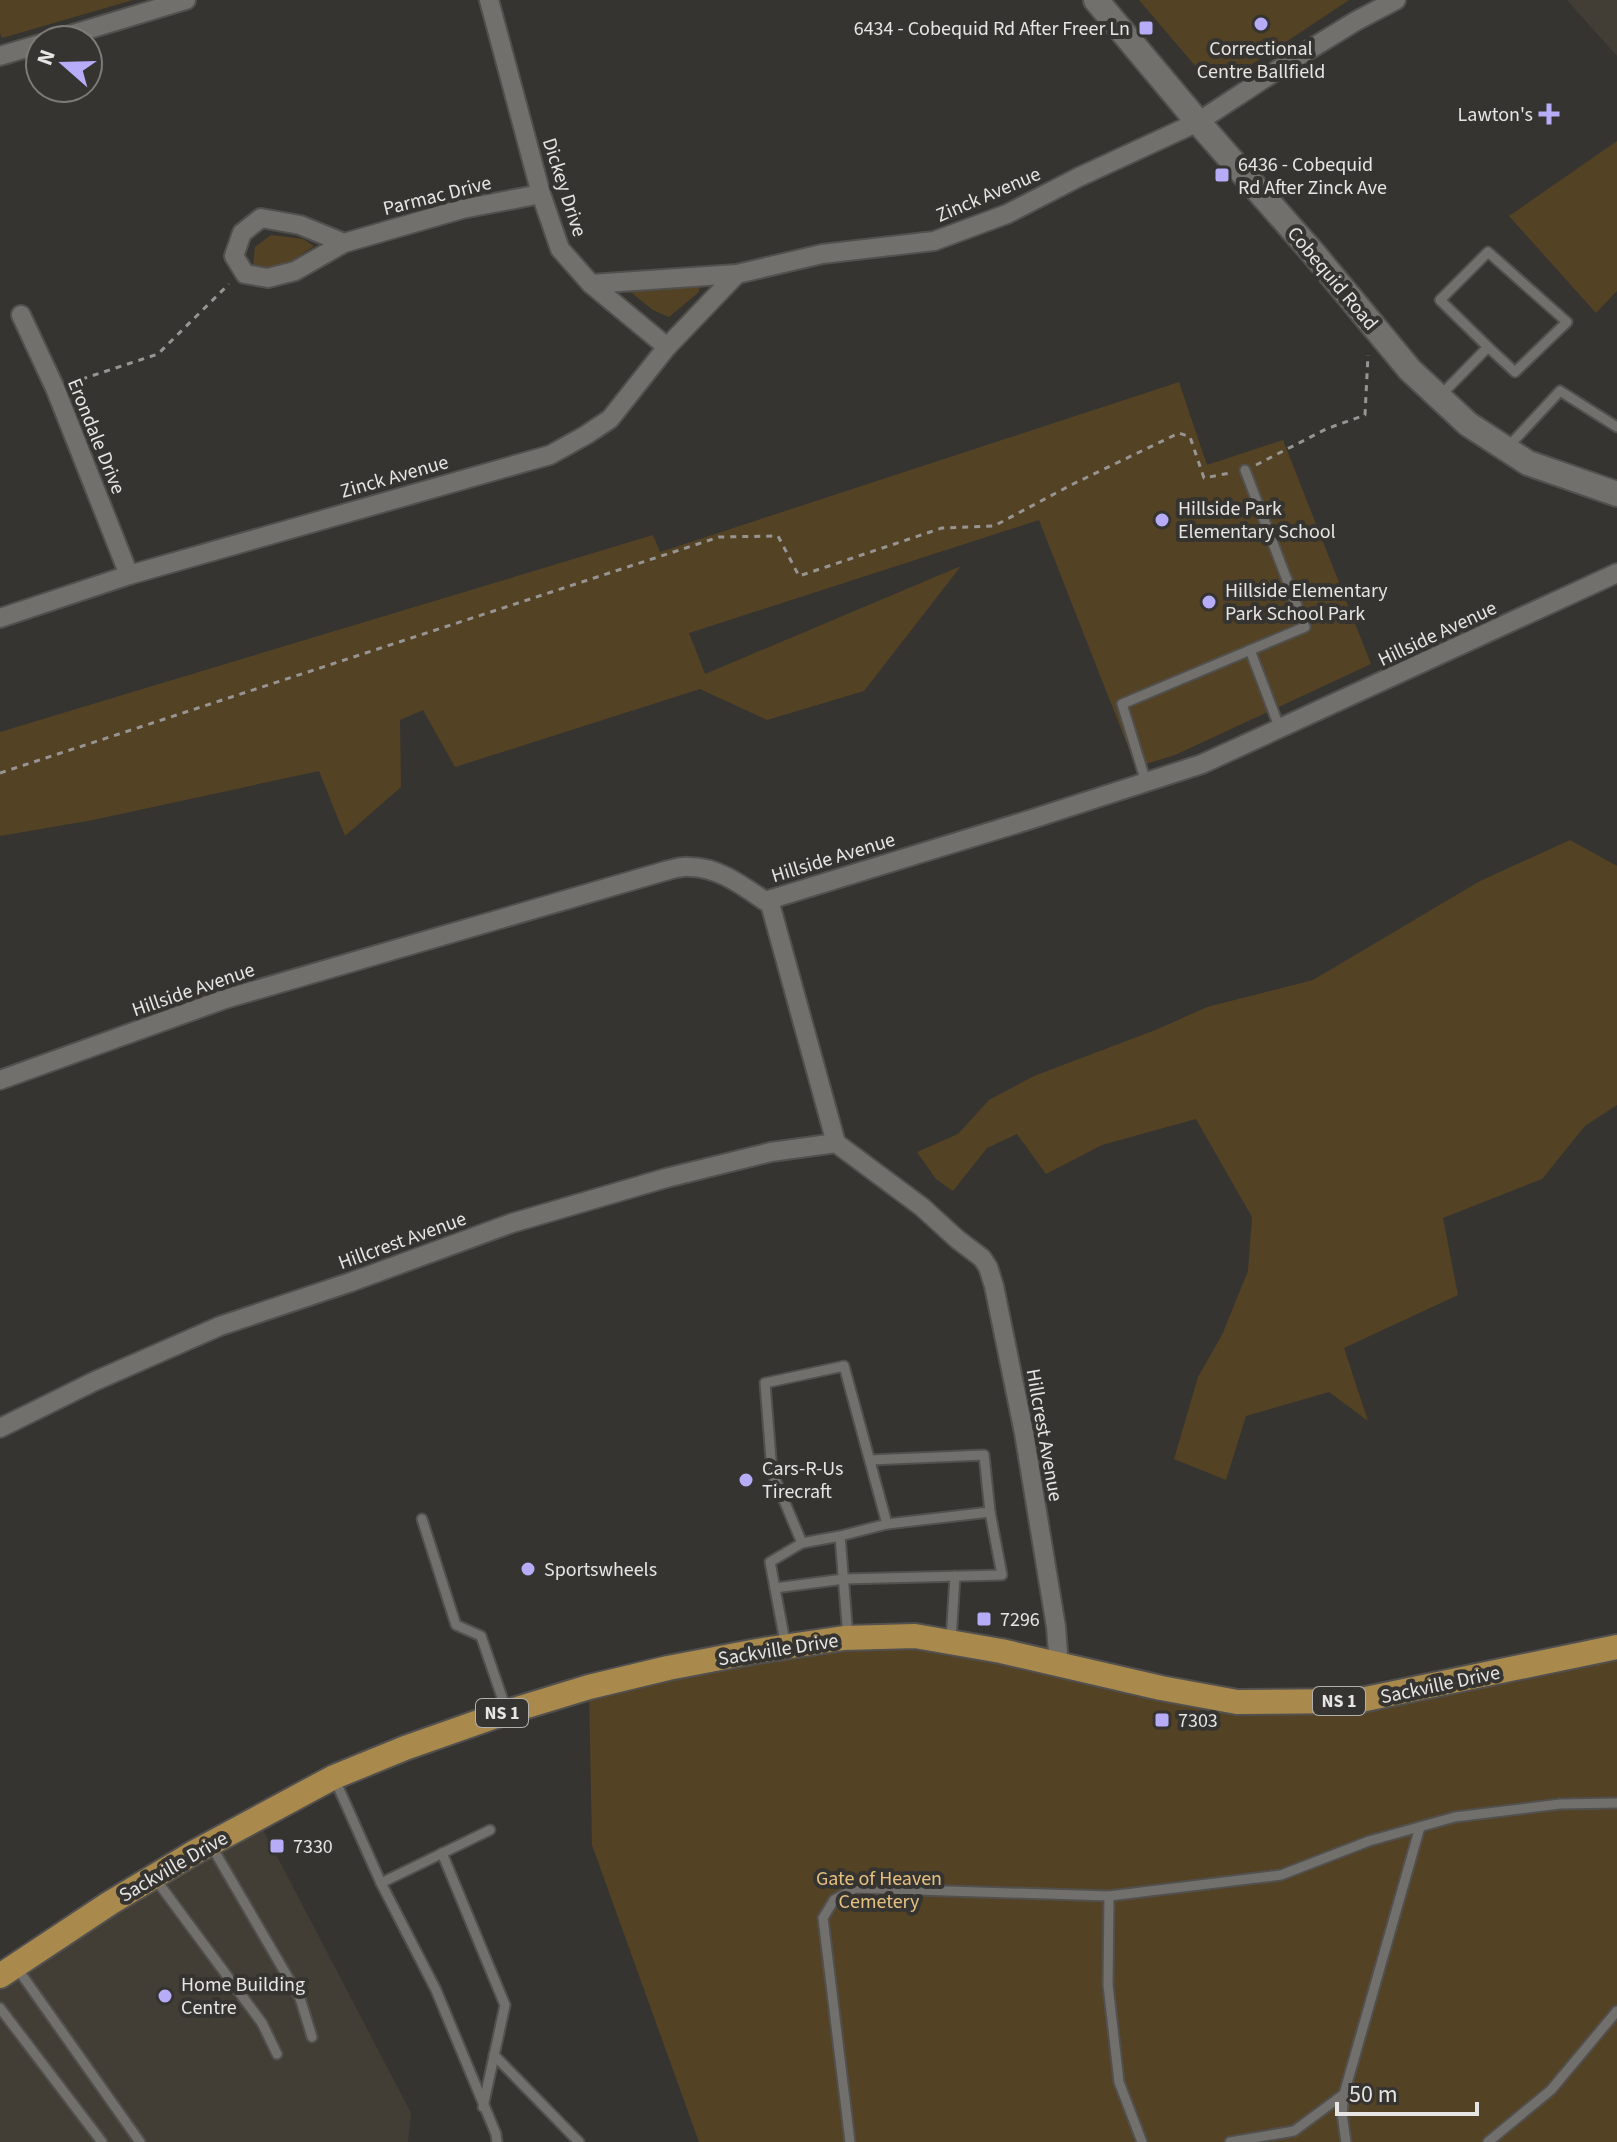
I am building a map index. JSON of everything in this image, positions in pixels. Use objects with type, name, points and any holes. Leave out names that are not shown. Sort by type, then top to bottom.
[{"type":"main road","name":"Cobequid Road","points":[[1096,0],[1410,370],[1468,424],[1528,463],[1617,494]]},
{"type":"main road","name":"Sackville Drive","points":[[8,1971],[110,1903],[334,1777],[507,1712],[589,1687],[668,1668],[848,1637],[915,1636],[1001,1651],[1237,1702],[1356,1701],[1617,1647]]},
{"type":"street","points":[[104,25],[186,0]]},
{"type":"street","name":"Dickey Drive","points":[[489,0],[541,194],[560,249],[591,284],[667,347]]},
{"type":"street","name":"Zinck Avenue","points":[[591,284],[737,274],[822,254],[934,241],[1007,214],[1198,122],[1307,51],[1396,0]]},
{"type":"street","points":[[0,56],[24,49]]},
{"type":"street","name":"Parmac Drive","points":[[245,274],[268,278],[295,271],[344,243],[462,209],[541,194]]},
{"type":"street","points":[[245,274],[234,256],[242,233],[261,218],[300,225],[344,243]]},
{"type":"street","name":"Zinck Avenue","points":[[0,618],[129,575],[550,455],[610,419],[667,347],[737,274]]},
{"type":"street","name":"Erondale Drive","points":[[21,315],[55,388],[129,575]]},
{"type":"street","name":"Hillside Avenue","points":[[0,1080],[225,999],[665,871],[691,866],[709,870],[732,879],[765,901],[1032,819],[1202,764],[1617,573]]},
{"type":"street","points":[[769,900],[836,1143]]},
{"type":"street","name":"Hillcrest Avenue","points":[[0,1428],[95,1381],[220,1326],[512,1223],[666,1178],[771,1152],[836,1143],[922,1207],[982,1258],[988,1267],[1024,1433],[1056,1627],[1059,1665]]},
{"type":"lane","points":[[1488,252],[1567,322],[1515,372],[1488,347],[1440,300],[1488,252]]},
{"type":"lane","points":[[1439,397],[1488,347]]},
{"type":"lane","points":[[1506,449],[1560,391],[1617,427]]},
{"type":"lane","points":[[1146,782],[1122,704],[1305,627],[1245,470]]},
{"type":"lane","points":[[1250,650],[1280,729]]},
{"type":"lane","points":[[802,1543],[772,1472],[765,1383],[844,1366],[887,1524]]},
{"type":"lane","points":[[775,1588],[844,1579],[1002,1575],[990,1512],[984,1455],[870,1460]]},
{"type":"lane","points":[[786,1647],[770,1562],[802,1543],[887,1524],[990,1512]]},
{"type":"lane","points":[[422,1519],[456,1625],[481,1636],[507,1712]]},
{"type":"lane","points":[[840,1536],[848,1637]]},
{"type":"lane","points":[[951,1642],[955,1576]]},
{"type":"lane","points":[[334,1777],[381,1883],[436,1990],[497,2142]]},
{"type":"lane","points":[[850,2142],[823,1918],[834,1900],[855,1888],[1109,1896],[1281,1875],[1369,1841],[1455,1817],[1560,1804],[1617,1803]]},
{"type":"lane","points":[[1346,2142],[1342,2114],[1344,2094],[1420,1827]]},
{"type":"lane","points":[[381,1883],[490,1830]]},
{"type":"lane","points":[[210,1844],[300,1998],[312,2037]]},
{"type":"lane","points":[[442,1853],[505,2005],[483,2107]]},
{"type":"lane","points":[[154,1877],[262,2023],[277,2054]]},
{"type":"lane","points":[[1109,1896],[1108,1985],[1119,2082],[1142,2142]]},
{"type":"lane","points":[[8,1971],[140,2142]]},
{"type":"lane","points":[[0,2008],[102,2142]]},
{"type":"lane","points":[[1488,2142],[1551,2090],[1617,2011]]},
{"type":"lane","points":[[494,2055],[579,2142]]},
{"type":"lane","points":[[1230,2142],[1294,2131],[1344,2094]]},
{"type":"path","points":[[55,388],[158,354],[228,284],[245,274]]},
{"type":"path","points":[[0,773],[719,537],[778,536],[799,576],[942,528],[994,526],[1179,433],[1190,437],[1204,478],[1245,470],[1326,429],[1365,415],[1371,325]]},
{"type":"shaded area","points":[[1567,0],[1617,0],[1617,56]]},
{"type":"shaded area","points":[[258,1820],[411,2113],[408,2142],[0,2142],[0,1983]]},
{"type":"green space","points":[[0,0],[133,0],[50,24],[24,24],[24,32],[2,38]]},
{"type":"green space","points":[[1139,0],[1349,0],[1230,79],[1219,81],[1203,75]]},
{"type":"green space","points":[[1617,141],[1617,291],[1596,313],[1509,216]]},
{"type":"green space","points":[[271,235],[303,239],[314,246],[279,266],[253,266],[255,247]]},
{"type":"green space","points":[[700,278],[699,292],[669,317],[653,310],[627,289]]},
{"type":"green space","points":[[1179,382],[1207,465],[1283,440],[1371,664],[1175,755],[1136,767],[1039,520],[689,633],[705,674],[961,566],[864,691],[767,720],[700,689],[455,767],[423,710],[400,720],[401,787],[345,836],[319,771],[93,820],[0,836],[0,732],[653,535],[660,552]]},
{"type":"green space","points":[[1570,840],[1617,866],[1617,1105],[1585,1126],[1542,1179],[1443,1218],[1458,1295],[1344,1348],[1368,1421],[1329,1392],[1246,1416],[1226,1480],[1174,1459],[1198,1377],[1222,1335],[1248,1271],[1252,1217],[1196,1119],[1102,1145],[1046,1174],[1017,1134],[987,1148],[953,1191],[936,1179],[917,1152],[958,1134],[989,1100],[1034,1076],[1207,1007],[1313,980],[1480,881]]},
{"type":"green space","name":"Gate of Heaven Cemetery","points":[[915,1636],[1161,1688],[1355,1701],[1617,1647],[1617,2142],[699,2142],[592,1845],[589,1687]]},
{"type":"place","name":"Correctional Centre Ballfield","points":[[1261,24]]},
{"type":"place","name":"6434 - Cobequid Rd After Freer Ln","points":[[1146,28]]},
{"type":"place","name":"Lawton's","points":[[1549,114]]},
{"type":"place","name":"6436 - Cobequid Rd After Zinck Ave","points":[[1222,175]]},
{"type":"place","name":"Hillside Park Elementary School","points":[[1162,520]]},
{"type":"place","name":"Hillside Elementary Park School Park","points":[[1209,602]]},
{"type":"place","name":"Cars-R-Us Tirecraft","points":[[746,1480]]},
{"type":"place","name":"Sportswheels","points":[[528,1569]]},
{"type":"place","name":"7296","points":[[984,1619]]},
{"type":"place","name":"7303","points":[[1162,1720]]},
{"type":"place","name":"7330","points":[[277,1846]]},
{"type":"place","name":"Home Building Centre","points":[[165,1996]]}]
